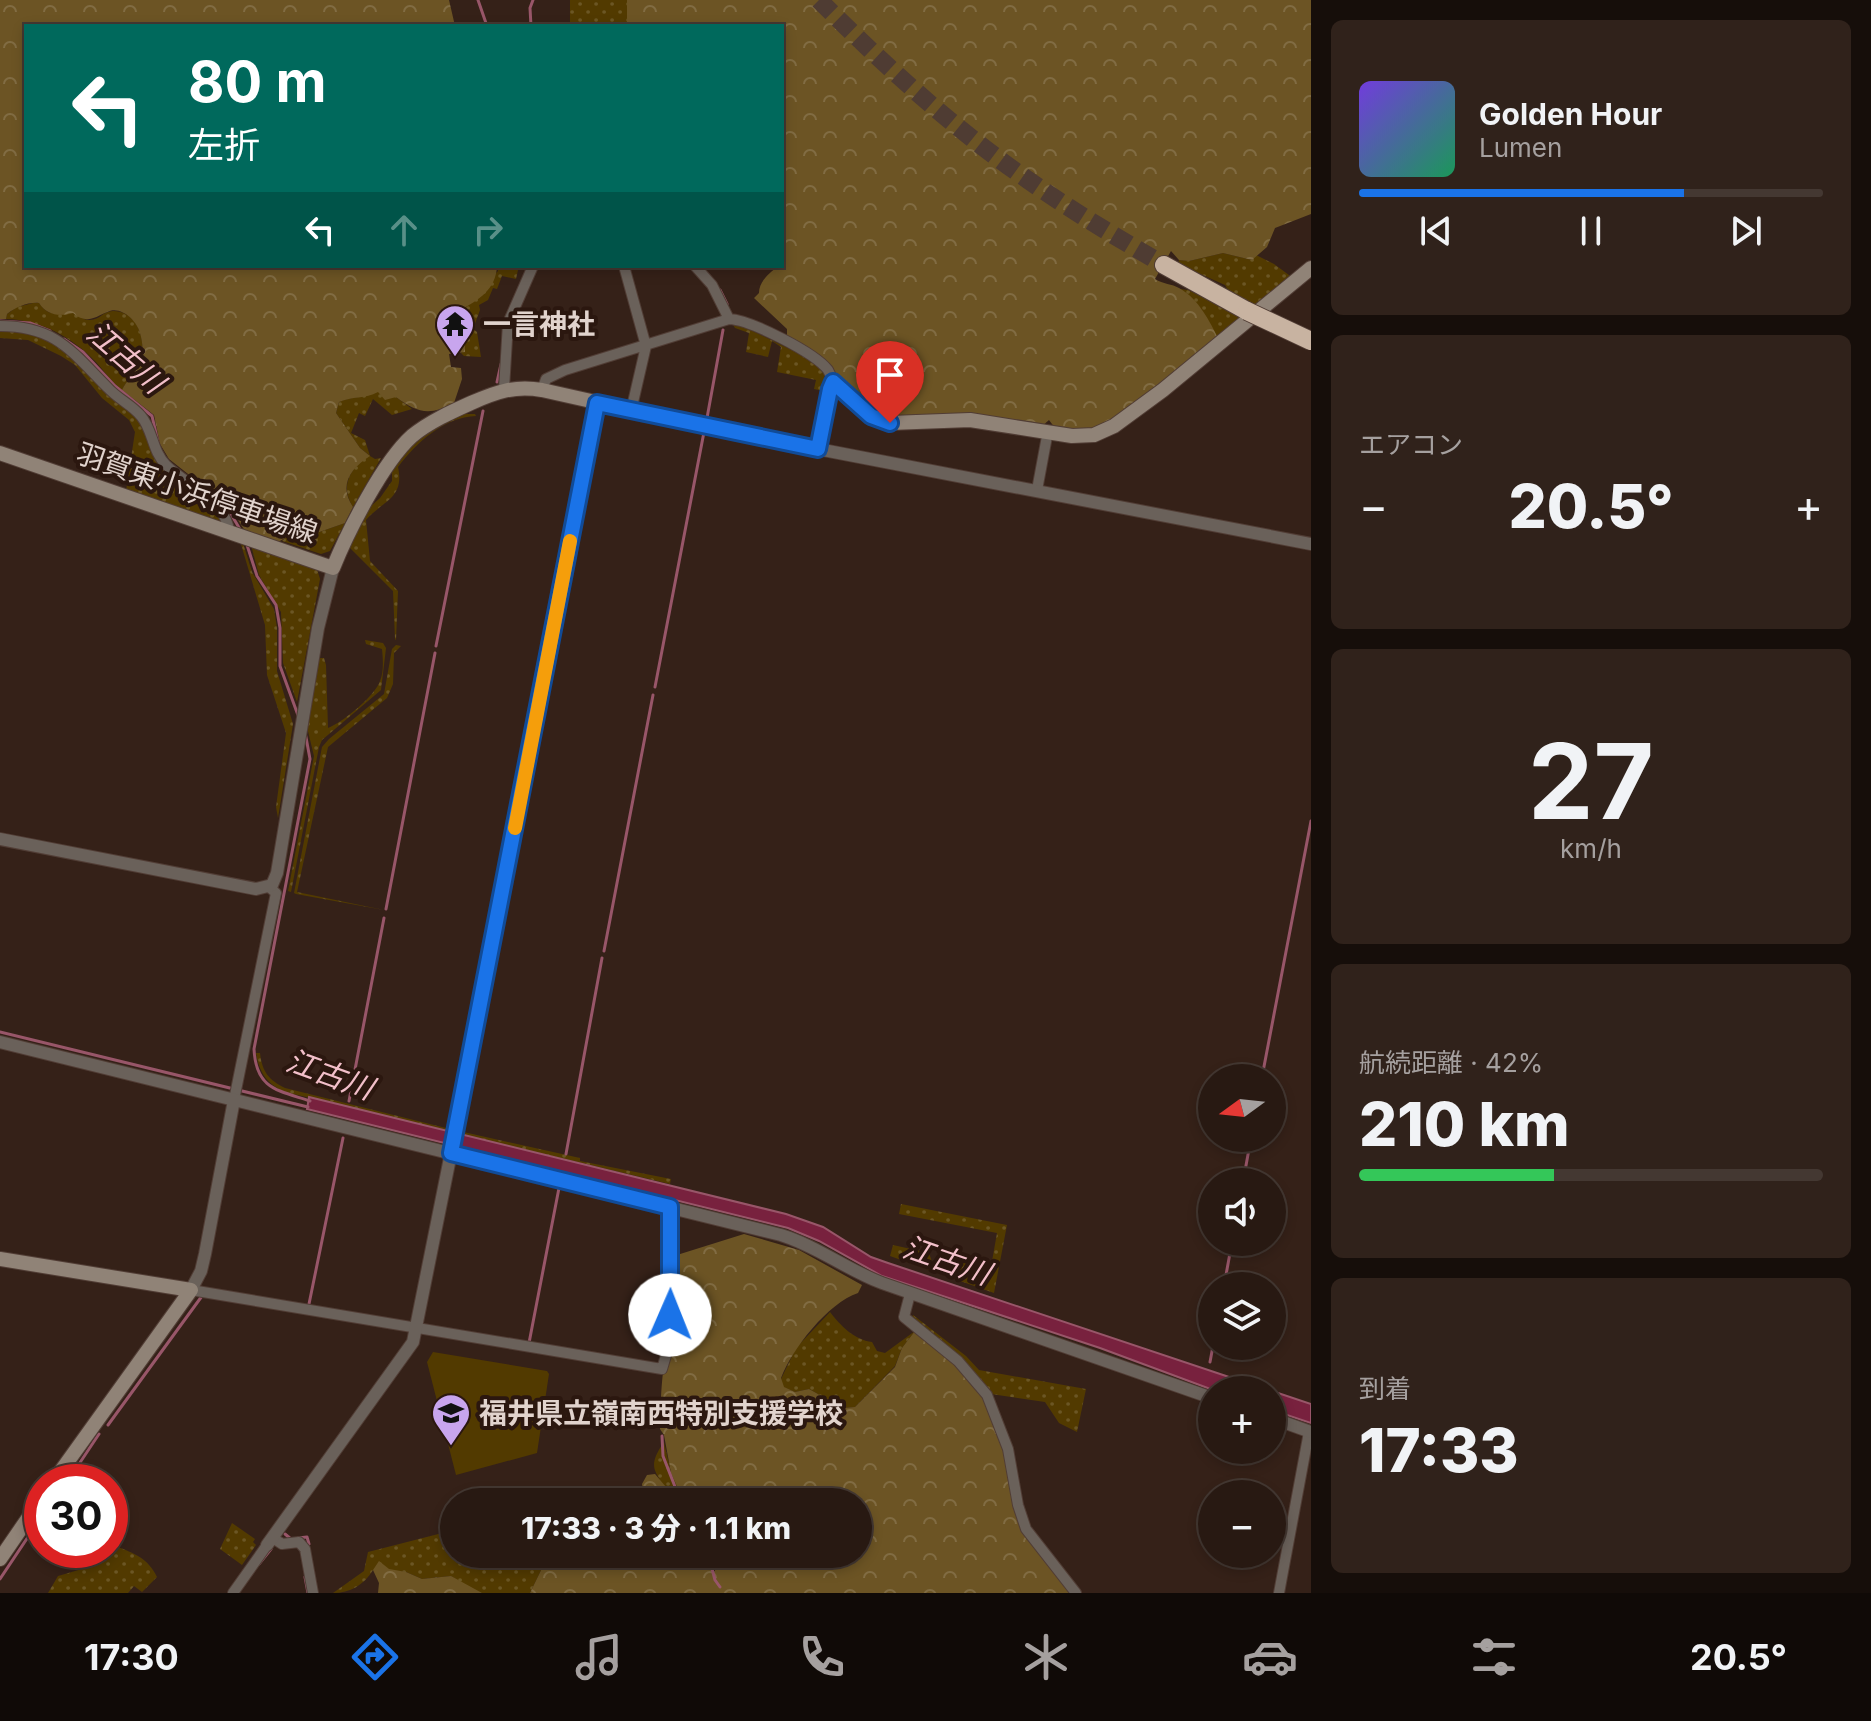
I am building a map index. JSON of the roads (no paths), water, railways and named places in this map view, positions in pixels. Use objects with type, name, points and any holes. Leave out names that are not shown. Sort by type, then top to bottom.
[{"type":"highway","points":[[1164,265],[1247,311],[1311,341]]},
{"type":"main road","points":[[818,449],[833,382],[871,416],[890,423],[970,420],[1084,436],[1114,426],[1174,381],[1311,268]]},
{"type":"main road","name":"羽賀東小浜停車場線","points":[[0,453],[333,568],[362,510],[404,444],[437,419],[504,389],[520,387],[542,390],[818,449]]},
{"type":"main road","points":[[0,1259],[191,1290],[66,1464]]},
{"type":"main road","points":[[0,1559],[24,1524]]},
{"type":"street","points":[[504,389],[508,323],[532,268]]},
{"type":"street","points":[[625,268],[646,346],[631,411]]},
{"type":"street","points":[[697,268],[712,285],[729,319]]},
{"type":"street","points":[[542,390],[546,379],[565,370],[729,319],[747,323],[815,359],[828,370],[833,382]]},
{"type":"street","points":[[0,326],[30,328],[65,345],[142,417],[163,462],[220,510],[240,534]]},
{"type":"street","points":[[233,1593],[413,1342],[417,1330],[597,403]]},
{"type":"street","points":[[1037,490],[1048,431]]},
{"type":"street","points":[[818,449],[1311,544]]},
{"type":"street","points":[[0,839],[256,889],[269,887],[277,873],[302,717],[323,604],[333,568]]},
{"type":"street","points":[[269,887],[276,893],[205,1254],[201,1271],[191,1290],[662,1369],[669,1345],[670,1207]]},
{"type":"street","points":[[0,1042],[237,1094],[803,1242],[857,1273],[910,1294],[1198,1393]]},
{"type":"street","points":[[910,1294],[904,1317],[958,1361],[980,1384],[991,1402],[1008,1449],[1018,1505],[1026,1529],[1076,1593]]},
{"type":"street","points":[[1279,1593],[1310,1432],[1286,1423]]},
{"type":"street","points":[[270,1542],[299,1542],[305,1549],[313,1593]]},
{"type":"waterway","points":[[478,0],[486,24]]},
{"type":"waterway","points":[[531,24],[533,0]]},
{"type":"waterway","points":[[720,290],[727,304]]},
{"type":"waterway","name":"江古川","points":[[0,321],[30,323],[50,331]]},
{"type":"waterway","points":[[707,418],[723,330]]},
{"type":"waterway","name":"江古川","points":[[64,339],[83,352],[115,386],[152,416],[158,442]]},
{"type":"waterway","points":[[497,382],[501,364]]},
{"type":"waterway","points":[[436,646],[483,411]]},
{"type":"waterway","points":[[655,687],[704,432]]},
{"type":"waterway","name":"江古川","points":[[217,499],[228,509],[241,531]]},
{"type":"waterway","name":"江古川","points":[[247,545],[257,576],[276,605],[280,628],[280,666],[299,718]]},
{"type":"waterway","points":[[386,909],[435,653]]},
{"type":"waterway","points":[[604,951],[653,695]]},
{"type":"waterway","name":"江古川","points":[[305,732],[310,759],[254,1049],[259,1072],[270,1086],[310,1101]]},
{"type":"waterway","points":[[1264,1064],[1311,821]]},
{"type":"waterway","points":[[349,1101],[384,918]]},
{"type":"waterway","points":[[566,1154],[602,958]]},
{"type":"waterway","points":[[0,1032],[308,1107]]},
{"type":"waterway","points":[[309,1304],[343,1138]]},
{"type":"waterway","points":[[1246,1168],[1248,1152]]},
{"type":"waterway","points":[[529,1343],[559,1188]]},
{"type":"waterway","points":[[1227,1272],[1229,1256]]},
{"type":"waterway","points":[[108,1425],[202,1296]]},
{"type":"waterway","points":[[79,1464],[99,1434]]},
{"type":"waterway","points":[[662,1436],[663,1456],[676,1488]]},
{"type":"waterway","points":[[285,1534],[291,1539]]},
{"type":"waterway","points":[[298,1538],[307,1537],[309,1544]]},
{"type":"waterway","points":[[0,1579],[24,1543]]},
{"type":"waterway","points":[[259,1564],[271,1549]]},
{"type":"waterway","points":[[712,1568],[720,1587]]},
{"type":"waterway","points":[[305,1577],[308,1593]]},
{"type":"tunnel","points":[[819,0],[894,72],[973,139],[1061,203],[1164,265]]},
{"type":"place","name":"一言神社","points":[[455,358]]},
{"type":"place","name":"福井県立嶺南西特別支援学校","points":[[451,1447]]}]
